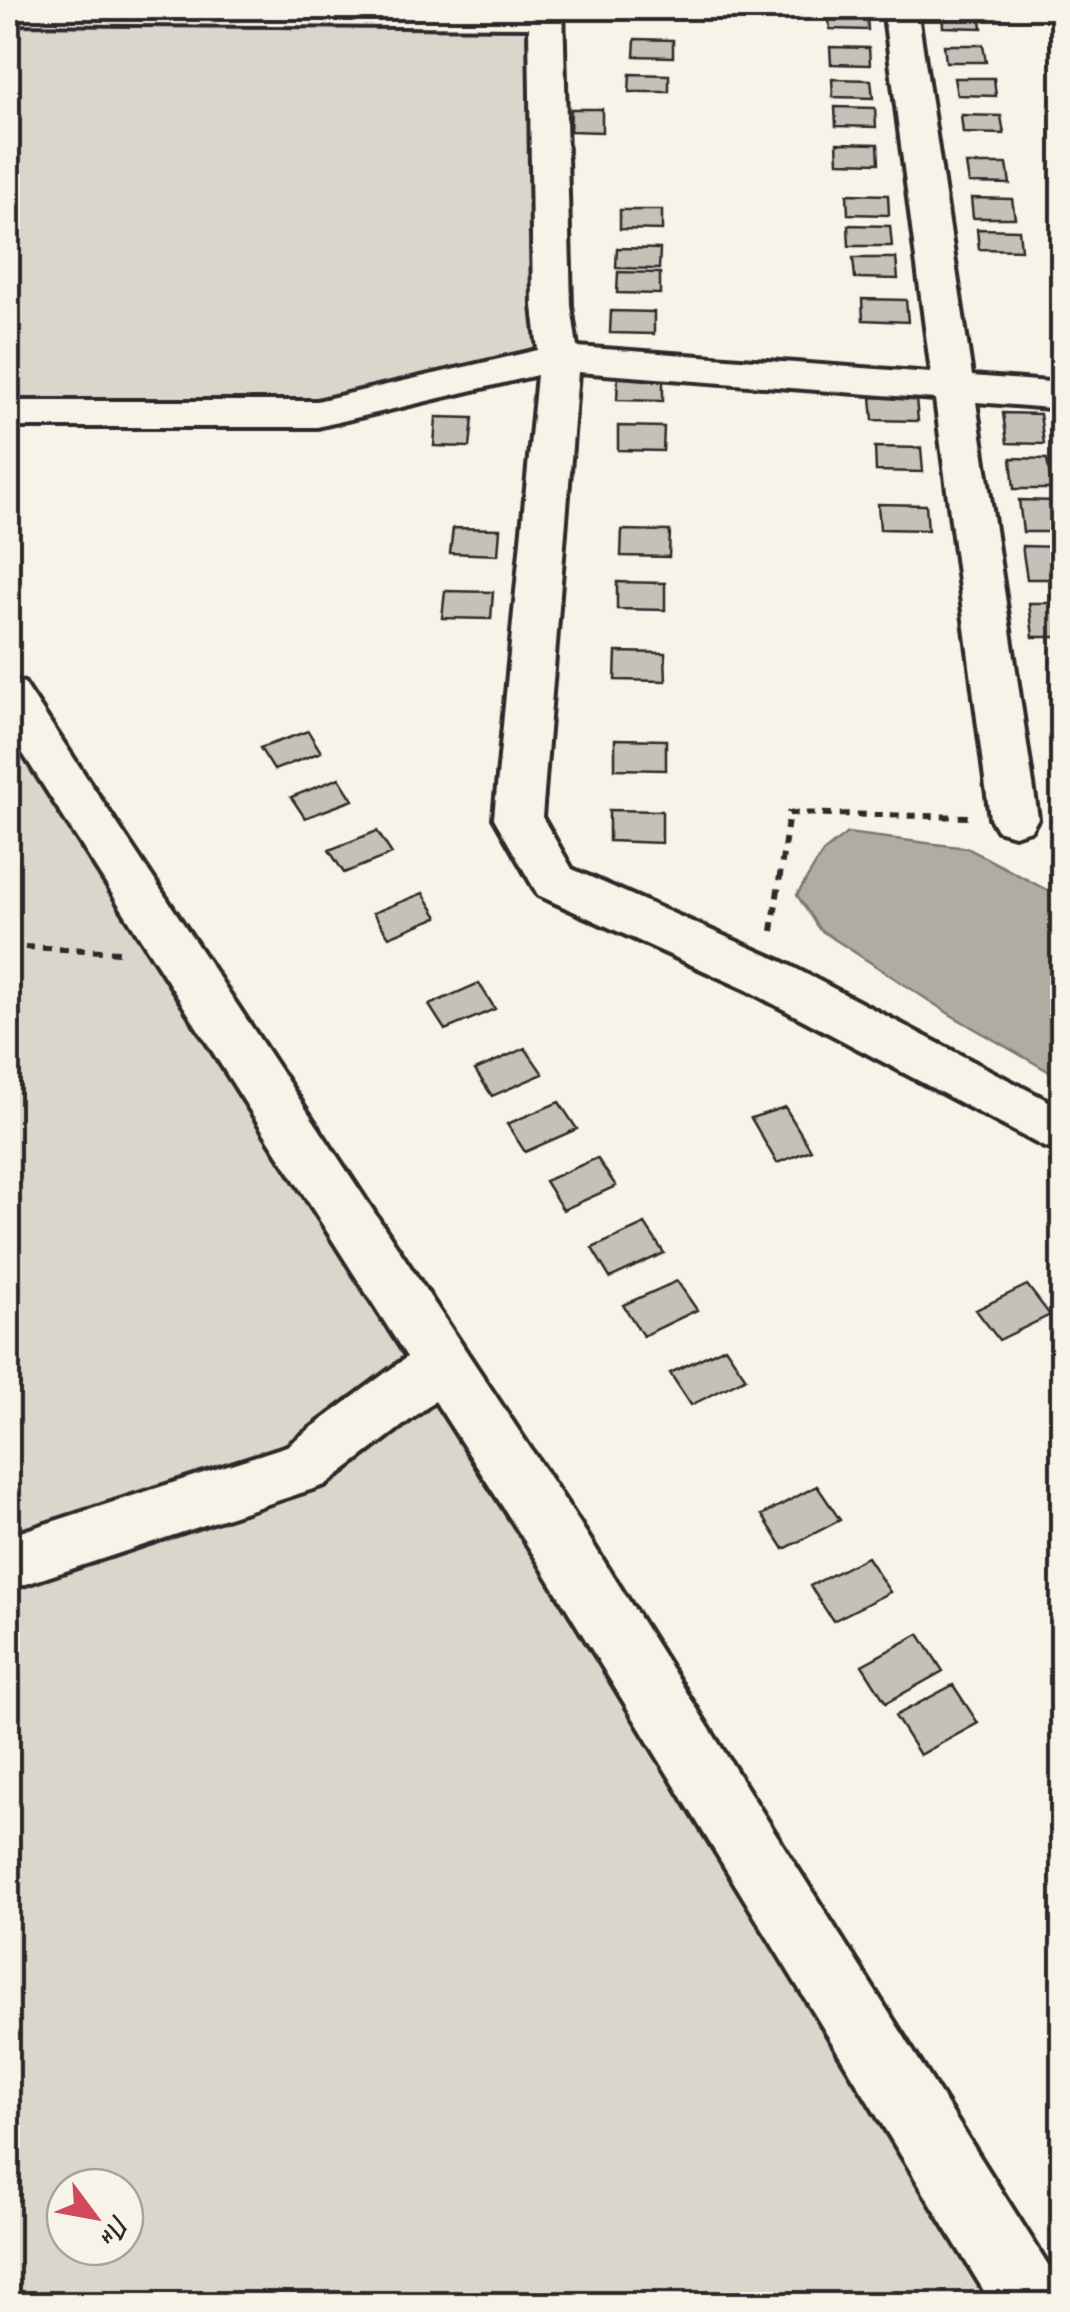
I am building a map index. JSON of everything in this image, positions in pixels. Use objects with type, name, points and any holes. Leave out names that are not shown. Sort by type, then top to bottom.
[{"type":"street","points":[[900,8],[1014,818]]},
{"type":"street","points":[[8,14],[545,12],[552,306],[559,358],[518,818],[554,882],[766,976],[1062,1132]]},
{"type":"street","points":[[8,414],[317,414],[559,358],[1062,396]]},
{"type":"street","points":[[8,694],[558,1541],[1032,2304]]},
{"type":"street","points":[[8,1562],[306,1467],[442,1363]]},
{"type":"path","points":[[766,976],[789,813],[1014,818]]},
{"type":"path","points":[[8,946],[175,955]]},
{"type":"shaded area","points":[[8,13],[544,17],[559,358],[317,414],[8,414]]},
{"type":"shaded area","points":[[8,694],[442,1363],[1032,2304],[8,2304]]},
{"type":"shaded area","points":[[847,833],[967,848],[1062,898],[1062,1079],[951,1015],[819,929],[797,895],[823,852]]},
{"type":"building","points":[[637,8],[675,8],[675,19],[637,18]]},
{"type":"building","points":[[942,11],[980,12],[982,28],[943,27]]},
{"type":"building","points":[[828,13],[867,14],[868,30],[830,29]]},
{"type":"building","points":[[635,39],[673,40],[673,57],[634,56]]},
{"type":"building","points":[[944,45],[983,45],[986,62],[946,62]]},
{"type":"building","points":[[830,47],[869,48],[870,65],[831,64]]},
{"type":"building","points":[[630,74],[669,75],[669,92],[629,92]]},
{"type":"building","points":[[954,78],[994,78],[996,96],[957,95]]},
{"type":"building","points":[[832,79],[871,80],[873,98],[833,97]]},
{"type":"building","points":[[835,107],[875,108],[876,127],[836,126]]},
{"type":"building","points":[[571,109],[602,109],[602,132],[570,131]]},
{"type":"building","points":[[961,115],[1001,116],[1004,134],[963,133]]},
{"type":"building","points":[[837,143],[878,144],[879,163],[838,162]]},
{"type":"building","points":[[966,164],[1007,164],[1010,184],[969,183]]},
{"type":"building","points":[[847,194],[888,195],[889,215],[848,214]]},
{"type":"building","points":[[971,198],[1012,199],[1015,218],[973,218]]},
{"type":"building","points":[[620,210],[662,210],[662,230],[620,229]]},
{"type":"building","points":[[848,225],[890,226],[892,246],[849,246]]},
{"type":"building","points":[[977,229],[1019,230],[1021,250],[979,249]]},
{"type":"building","points":[[617,248],[660,249],[659,269],[616,268]]},
{"type":"building","points":[[853,258],[896,258],[898,279],[855,278]]},
{"type":"building","points":[[618,272],[660,273],[660,294],[617,293]]},
{"type":"building","points":[[862,299],[906,300],[908,322],[863,320]]},
{"type":"building","points":[[611,311],[654,312],[654,334],[610,333]]},
{"type":"building","points":[[618,377],[663,379],[663,401],[617,400]]},
{"type":"building","points":[[871,397],[916,398],[918,421],[873,420]]},
{"type":"building","points":[[1003,413],[1040,414],[1044,444],[1007,443]]},
{"type":"building","points":[[436,417],[473,418],[470,447],[434,446]]},
{"type":"building","points":[[618,426],[664,427],[663,451],[618,450]]},
{"type":"building","points":[[875,447],[921,448],[923,472],[876,471]]},
{"type":"building","points":[[1011,458],[1047,459],[1052,489],[1014,489]]},
{"type":"building","points":[[1019,500],[1056,501],[1061,532],[1023,532]]},
{"type":"building","points":[[878,504],[926,505],[928,530],[880,529]]},
{"type":"building","points":[[453,528],[500,529],[498,555],[450,553]]},
{"type":"building","points":[[622,530],[670,531],[669,557],[621,556]]},
{"type":"building","points":[[1022,546],[1060,547],[1062,579],[1027,579]]},
{"type":"building","points":[[617,582],[665,583],[665,610],[617,609]]},
{"type":"building","points":[[445,591],[493,592],[491,619],[442,618]]},
{"type":"building","points":[[1029,603],[1062,603],[1062,637],[1033,637]]},
{"type":"building","points":[[616,652],[665,653],[666,681],[615,680]]},
{"type":"building","points":[[308,731],[321,752],[274,770],[260,748]]},
{"type":"building","points":[[615,739],[666,740],[666,770],[615,769]]},
{"type":"building","points":[[339,778],[353,800],[305,818],[291,797]]},
{"type":"building","points":[[609,810],[662,811],[662,843],[609,841]]},
{"type":"building","points":[[377,831],[392,854],[344,873],[329,850]]},
{"type":"building","points":[[423,893],[438,917],[389,937],[373,913]]},
{"type":"building","points":[[479,983],[495,1009],[445,1030],[429,1005]]},
{"type":"building","points":[[525,1048],[543,1074],[492,1096],[475,1070]]},
{"type":"building","points":[[559,1102],[577,1129],[525,1152],[507,1124]]},
{"type":"building","points":[[785,1107],[811,1150],[777,1163],[751,1118]]},
{"type":"building","points":[[597,1158],[616,1186],[563,1210],[545,1181]]},
{"type":"building","points":[[645,1224],[664,1253],[610,1278],[592,1248]]},
{"type":"building","points":[[677,1281],[697,1310],[643,1336],[623,1305]]},
{"type":"building","points":[[1027,1285],[1050,1315],[999,1340],[976,1310]]},
{"type":"building","points":[[725,1347],[746,1378],[691,1405],[670,1373]]},
{"type":"building","points":[[817,1486],[840,1520],[784,1549],[762,1515]]},
{"type":"building","points":[[867,1557],[890,1592],[833,1621],[810,1586]]},
{"type":"building","points":[[919,1634],[943,1671],[886,1703],[862,1665]]},
{"type":"building","points":[[953,1685],[978,1723],[920,1755],[895,1716]]}]
